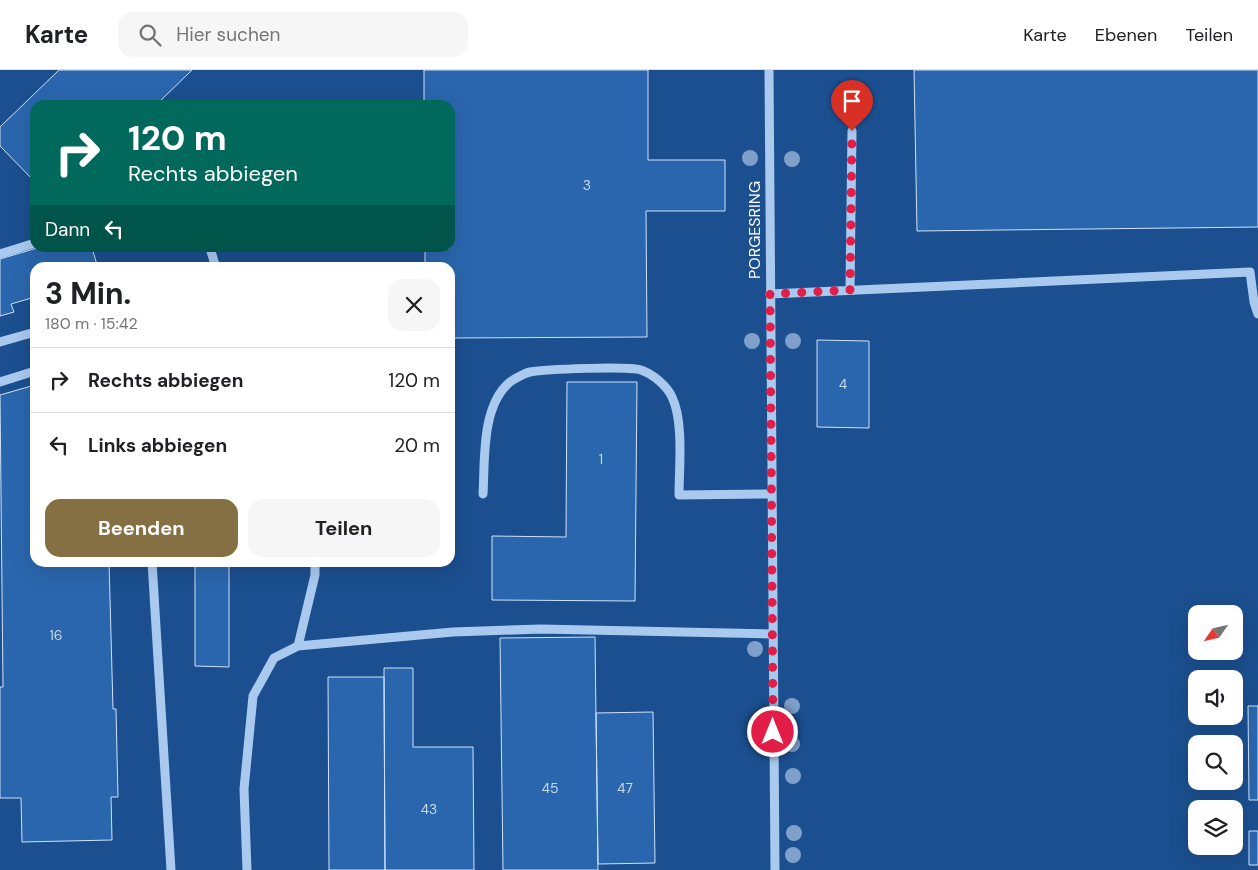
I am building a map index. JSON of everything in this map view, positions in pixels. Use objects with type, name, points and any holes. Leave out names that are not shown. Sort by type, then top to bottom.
[{"type":"street","name":"PORGESRING","points":[[769,70],[775,870]]},
{"type":"street","points":[[850,290],[852,131]]},
{"type":"street","points":[[0,254],[30,245]]},
{"type":"street","points":[[770,294],[1250,272],[1254,302],[1258,314]]},
{"type":"street","points":[[0,342],[30,333]]},
{"type":"street","points":[[483,494],[486,432],[496,401],[510,382],[529,372],[592,369],[640,370],[660,381],[672,396],[678,415],[679,496],[772,494]]},
{"type":"street","points":[[0,382],[30,373]]},
{"type":"street","points":[[152,567],[171,870]]},
{"type":"street","points":[[298,646],[315,575],[315,567]]},
{"type":"street","points":[[247,870],[244,789],[253,696],[274,658],[298,646],[453,632],[541,629],[773,634]]},
{"type":"building","points":[[59,70],[192,70],[161,100],[30,100],[30,177],[0,146],[0,127]]},
{"type":"building","points":[[424,70],[648,70],[648,160],[725,160],[725,211],[646,211],[647,337],[455,338],[455,262],[425,262],[425,252],[455,252],[455,100],[424,100]]},
{"type":"building","points":[[914,70],[1258,70],[1258,227],[917,231]]},
{"type":"building","points":[[30,250],[30,252],[93,252],[96,262],[30,262],[30,298],[11,304],[14,312],[0,316],[0,259]]},
{"type":"building","points":[[817,340],[869,341],[869,428],[817,427]]},
{"type":"building","points":[[567,382],[637,382],[635,601],[492,600],[492,536],[566,537]]},
{"type":"building","points":[[30,386],[30,567],[109,567],[113,709],[116,709],[118,797],[111,797],[112,840],[22,842],[21,798],[0,798],[0,687],[3,687],[0,395]]},
{"type":"building","points":[[195,567],[229,567],[229,667],[195,666]]},
{"type":"building","points":[[595,637],[598,870],[503,870],[500,638]]},
{"type":"building","points":[[384,668],[413,668],[413,747],[473,747],[474,870],[385,870]]},
{"type":"building","points":[[328,677],[384,677],[385,870],[329,870]]},
{"type":"building","points":[[1248,706],[1258,706],[1258,800],[1249,800]]},
{"type":"building","points":[[653,712],[655,863],[598,864],[596,713]]},
{"type":"building","points":[[1249,831],[1258,831],[1258,865],[1249,865]]},
{"type":"route","points":[[773,732],[770,294],[850,290],[852,131]]}]
